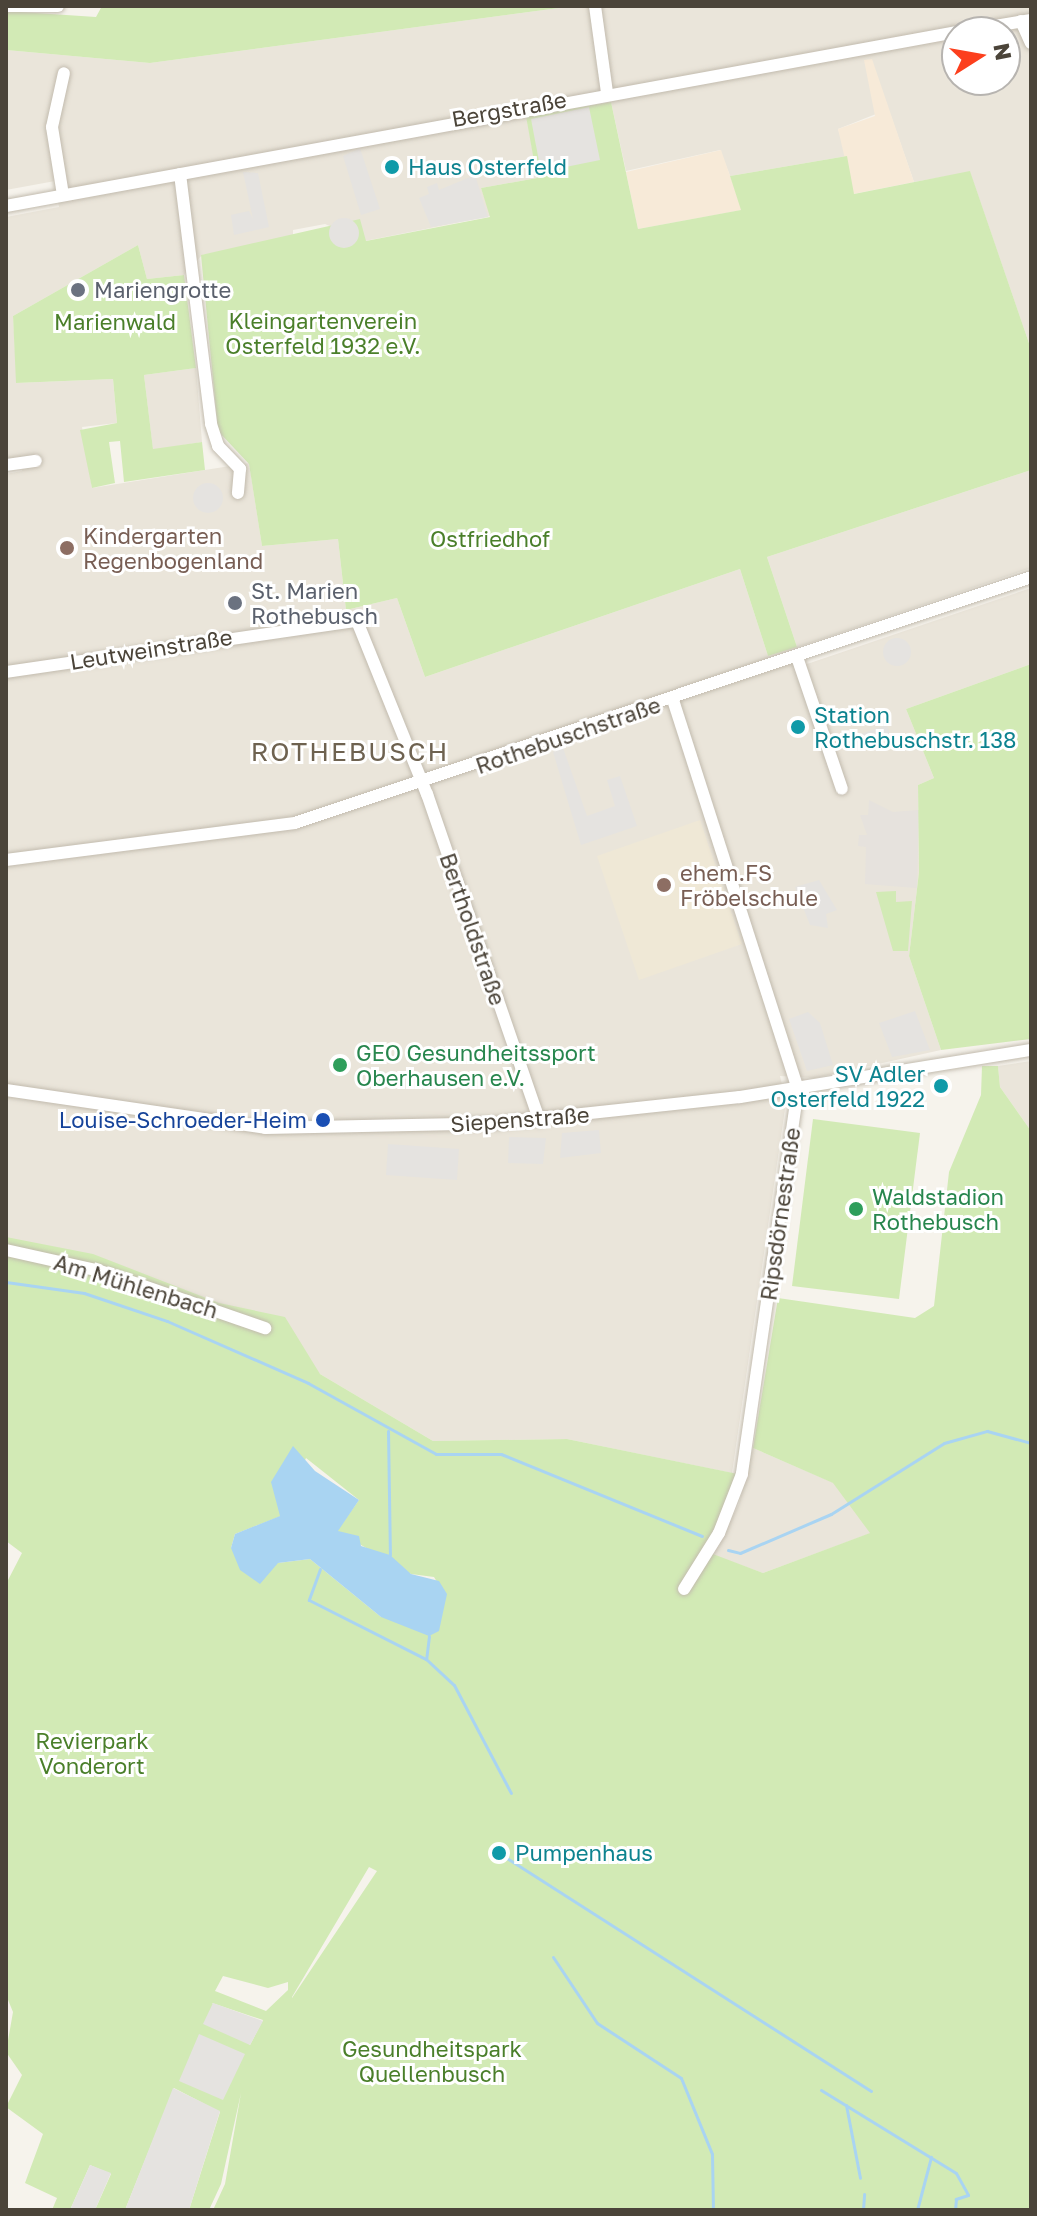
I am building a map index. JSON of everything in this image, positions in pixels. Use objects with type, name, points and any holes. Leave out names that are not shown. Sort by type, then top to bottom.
[{"type":"street","points":[[6,6],[58,6]]},
{"type":"street","points":[[596,11],[607,92]]},
{"type":"street","points":[[1026,20],[1031,43]]},
{"type":"street","name":"Bergstraße","points":[[6,206],[607,92],[941,35]]},
{"type":"street","points":[[63,195],[52,127],[64,73]]},
{"type":"street","points":[[180,174],[211,424],[218,446],[240,469],[238,493]]},
{"type":"street","points":[[6,465],[36,461]]},
{"type":"street","name":"Rothebuschstraße","points":[[6,860],[281,826],[418,787],[1031,577]]},
{"type":"street","name":"Leutweinstraße","points":[[6,672],[353,618],[365,632],[418,787]]},
{"type":"street","points":[[797,657],[842,789]]},
{"type":"street","name":"Ripsdörnestraße","points":[[673,700],[798,1089],[742,1474],[719,1533],[684,1589]]},
{"type":"street","name":"Bertholdstraße","points":[[418,787],[539,1120]]},
{"type":"street","name":"Siepenstraße","points":[[6,1090],[265,1128],[539,1120],[798,1089],[1031,1050]]},
{"type":"street","name":"Am Mühlenbach","points":[[6,1250],[100,1271],[265,1328]]},
{"type":"shaded area","points":[[574,6],[1031,6],[1031,349],[970,172],[914,182],[871,59],[876,114],[838,129],[847,156],[730,176],[720,150],[626,171],[611,102],[527,116],[537,178],[481,188],[491,216],[365,241],[325,224],[293,230],[293,238],[202,255],[184,275],[147,279],[138,245],[13,316],[17,383],[113,379],[117,423],[82,427],[92,488],[249,463],[262,546],[338,539],[346,610],[397,598],[425,677],[740,569],[768,656],[797,647],[767,557],[1031,470],[1031,568],[798,647],[804,665],[1031,588],[1031,664],[906,709],[934,778],[918,785],[919,872],[909,956],[941,1050],[815,1078],[780,1076],[786,1102],[732,1473],[567,1439],[433,1441],[320,1374],[6,1268],[6,474],[22,471],[20,457],[6,459],[6,217],[59,207],[55,181],[6,190],[6,50],[150,63]]},
{"type":"shaded area","points":[[872,59],[914,182],[853,194],[838,129],[875,116],[864,60]]},
{"type":"shaded area","points":[[589,107],[600,160],[541,172],[531,119]]},
{"type":"shaded area","points":[[360,148],[380,209],[361,215],[343,156]]},
{"type":"shaded area","points":[[721,150],[742,210],[638,229],[626,172]]},
{"type":"shaded area","points":[[243,172],[258,173],[269,227],[234,235],[231,215],[249,211],[253,219]]},
{"type":"shaded area","points":[[475,175],[488,217],[431,227],[419,198],[429,194],[427,187],[437,183],[439,190]]},
{"type":"shaded area","points":[[344,218],[350,219],[358,227],[358,239],[350,247],[344,248],[338,247],[330,239],[329,233],[330,227],[338,219]]},
{"type":"shaded area","points":[[196,368],[202,442],[153,450],[144,375]]},
{"type":"shaded area","points":[[208,483],[219,487],[223,498],[219,509],[208,513],[197,509],[193,498],[197,487]]},
{"type":"shaded area","points":[[897,638],[907,642],[911,652],[907,662],[897,666],[887,662],[883,652],[887,642]]},
{"type":"shaded area","points":[[887,725],[891,738],[853,751],[849,738]]},
{"type":"shaded area","points":[[563,748],[587,816],[615,806],[607,780],[620,776],[637,826],[581,845],[553,752]]},
{"type":"shaded area","points":[[869,800],[893,812],[919,810],[917,888],[865,884],[866,847],[858,846],[859,835],[867,835],[860,815],[868,815]]},
{"type":"shaded area","name":"ehem.FS Fröbelschule","points":[[700,820],[742,944],[639,980],[597,856]]},
{"type":"shaded area","points":[[819,880],[837,910],[826,914],[828,928],[810,925],[795,887]]},
{"type":"shaded area","points":[[915,1011],[930,1050],[892,1057],[879,1023]]},
{"type":"shaded area","points":[[808,1012],[820,1023],[833,1065],[807,1071],[789,1019]]},
{"type":"shaded area","points":[[1031,1061],[1031,1131],[1000,1087],[998,1066]]},
{"type":"shaded area","points":[[599,1130],[601,1153],[560,1158],[562,1133]]},
{"type":"shaded area","points":[[509,1137],[546,1138],[543,1164],[508,1163]]},
{"type":"shaded area","points":[[388,1144],[459,1149],[457,1180],[386,1175]]},
{"type":"shaded area","points":[[753,1448],[834,1483],[871,1533],[763,1573],[713,1555],[739,1504]]},
{"type":"shaded area","points":[[213,2003],[263,2021],[250,2045],[203,2024]]},
{"type":"shaded area","points":[[199,2034],[245,2054],[223,2100],[179,2081]]},
{"type":"shaded area","points":[[173,2088],[220,2111],[189,2210],[125,2210]]},
{"type":"shaded area","points":[[90,2165],[111,2173],[95,2210],[70,2210]]},
{"type":"green space","points":[[102,6],[574,6],[150,63],[6,50],[6,11],[96,17]]},
{"type":"green space","points":[[611,102],[638,229],[741,210],[730,176],[847,156],[854,194],[970,171],[1031,349],[1031,470],[767,557],[797,647],[768,656],[740,569],[425,677],[397,598],[346,610],[338,539],[262,546],[249,464],[218,431],[201,255],[360,219],[366,241],[490,217],[481,188],[537,178],[526,116]]},
{"type":"green space","name":"Marienwald","points":[[138,245],[147,279],[184,275],[196,368],[144,375],[153,449],[202,442],[205,470],[124,482],[120,441],[109,442],[115,483],[92,488],[80,430],[117,423],[113,379],[16,383],[13,316]]},
{"type":"green space","points":[[1031,664],[1031,1039],[941,1050],[909,956],[919,872],[918,785],[934,778],[906,709]]},
{"type":"green space","points":[[896,891],[896,902],[912,901],[908,951],[893,951],[876,892]]},
{"type":"green space","points":[[982,1066],[998,1066],[1000,1087],[1031,1131],[1031,2210],[213,2210],[225,2184],[241,2093],[221,2184],[209,2210],[189,2210],[220,2112],[174,2088],[125,2210],[95,2210],[111,2174],[90,2165],[70,2210],[52,2210],[57,2198],[25,2183],[43,2134],[6,2107],[22,2075],[6,2052],[13,2012],[6,1995],[6,1584],[22,1553],[6,1541],[6,1237],[93,1254],[219,1303],[285,1317],[320,1374],[433,1441],[567,1439],[738,1474],[705,1551],[763,1573],[870,1533],[833,1483],[753,1448],[778,1298],[915,1318],[934,1306],[949,1172],[981,1095]],"holes":[[[306,1458],[359,1500],[337,1531],[411,1574],[434,1577],[442,1590],[381,1617],[310,1559],[278,1563],[231,1548],[235,1534],[281,1516]],[[369,1867],[377,1871],[292,1998]],[[223,1976],[268,1988],[288,1982],[288,1990],[266,2011],[215,1991]],[[212,2003],[263,2020],[250,2045]]]},
{"type":"green space","name":"Waldstadion Rothebusch","points":[[813,1119],[920,1133],[899,1299],[792,1286]]},
{"type":"water","points":[[293,1446],[315,1471],[359,1500],[338,1531],[359,1536],[361,1546],[390,1555],[411,1574],[439,1581],[447,1594],[439,1631],[429,1636],[381,1617],[310,1559],[278,1563],[260,1584],[240,1570],[231,1548],[235,1534],[280,1516],[271,1482]]},
{"type":"waterway","points":[[6,1282],[84,1293],[167,1321],[308,1383],[436,1454],[501,1454],[702,1536]]},
{"type":"waterway","points":[[388,1431],[390,1555]]},
{"type":"waterway","points":[[728,1550],[740,1553],[831,1514],[944,1443],[987,1431],[1031,1443]]},
{"type":"waterway","points":[[320,1569],[309,1600],[426,1659]]},
{"type":"waterway","points":[[429,1636],[426,1659],[454,1685],[511,1793]]},
{"type":"waterway","points":[[502,1855],[871,2091]]},
{"type":"waterway","points":[[553,1957],[597,2023],[681,2078],[712,2154],[713,2210]]},
{"type":"waterway","points":[[821,2090],[956,2173],[968,2195],[956,2199],[955,2210]]},
{"type":"waterway","points":[[846,2105],[860,2178]]},
{"type":"waterway","points":[[917,2210],[931,2157]]},
{"type":"waterway","points":[[863,2210],[864,2194]]},
{"type":"place","name":"Haus Osterfeld","points":[[392,167]]},
{"type":"place","name":"Mariengrotte","points":[[78,290]]},
{"type":"place","name":"Kindergarten Regenbogenland","points":[[67,548]]},
{"type":"place","name":"St. Marien Rothebusch","points":[[235,603]]},
{"type":"place","name":"Station Rothebuschstr. 138","points":[[798,727]]},
{"type":"place","name":"ehem.FS Fröbelschule","points":[[664,885]]},
{"type":"place","name":"GEO Gesundheitssport Oberhausen e.V.","points":[[340,1065]]},
{"type":"place","name":"SV Adler Osterfeld 1922","points":[[941,1086]]},
{"type":"place","name":"Louise-Schroeder-Heim","points":[[323,1120]]},
{"type":"place","name":"Waldstadion Rothebusch","points":[[856,1209]]},
{"type":"place","name":"Pumpenhaus","points":[[499,1853]]},
{"type":"district","name":"ROTHEBUSCH","points":[[350,752]]},
{"type":"park label","name":"Kleingartenverein Osterfeld 1932 e.V.","points":[[323,332]]},
{"type":"park label","name":"Ostfriedhof","points":[[490,539]]},
{"type":"park label","name":"Revierpark Vonderort","points":[[92,1752]]},
{"type":"park label","name":"Gesundheitspark Quellenbusch","points":[[432,2060]]}]
